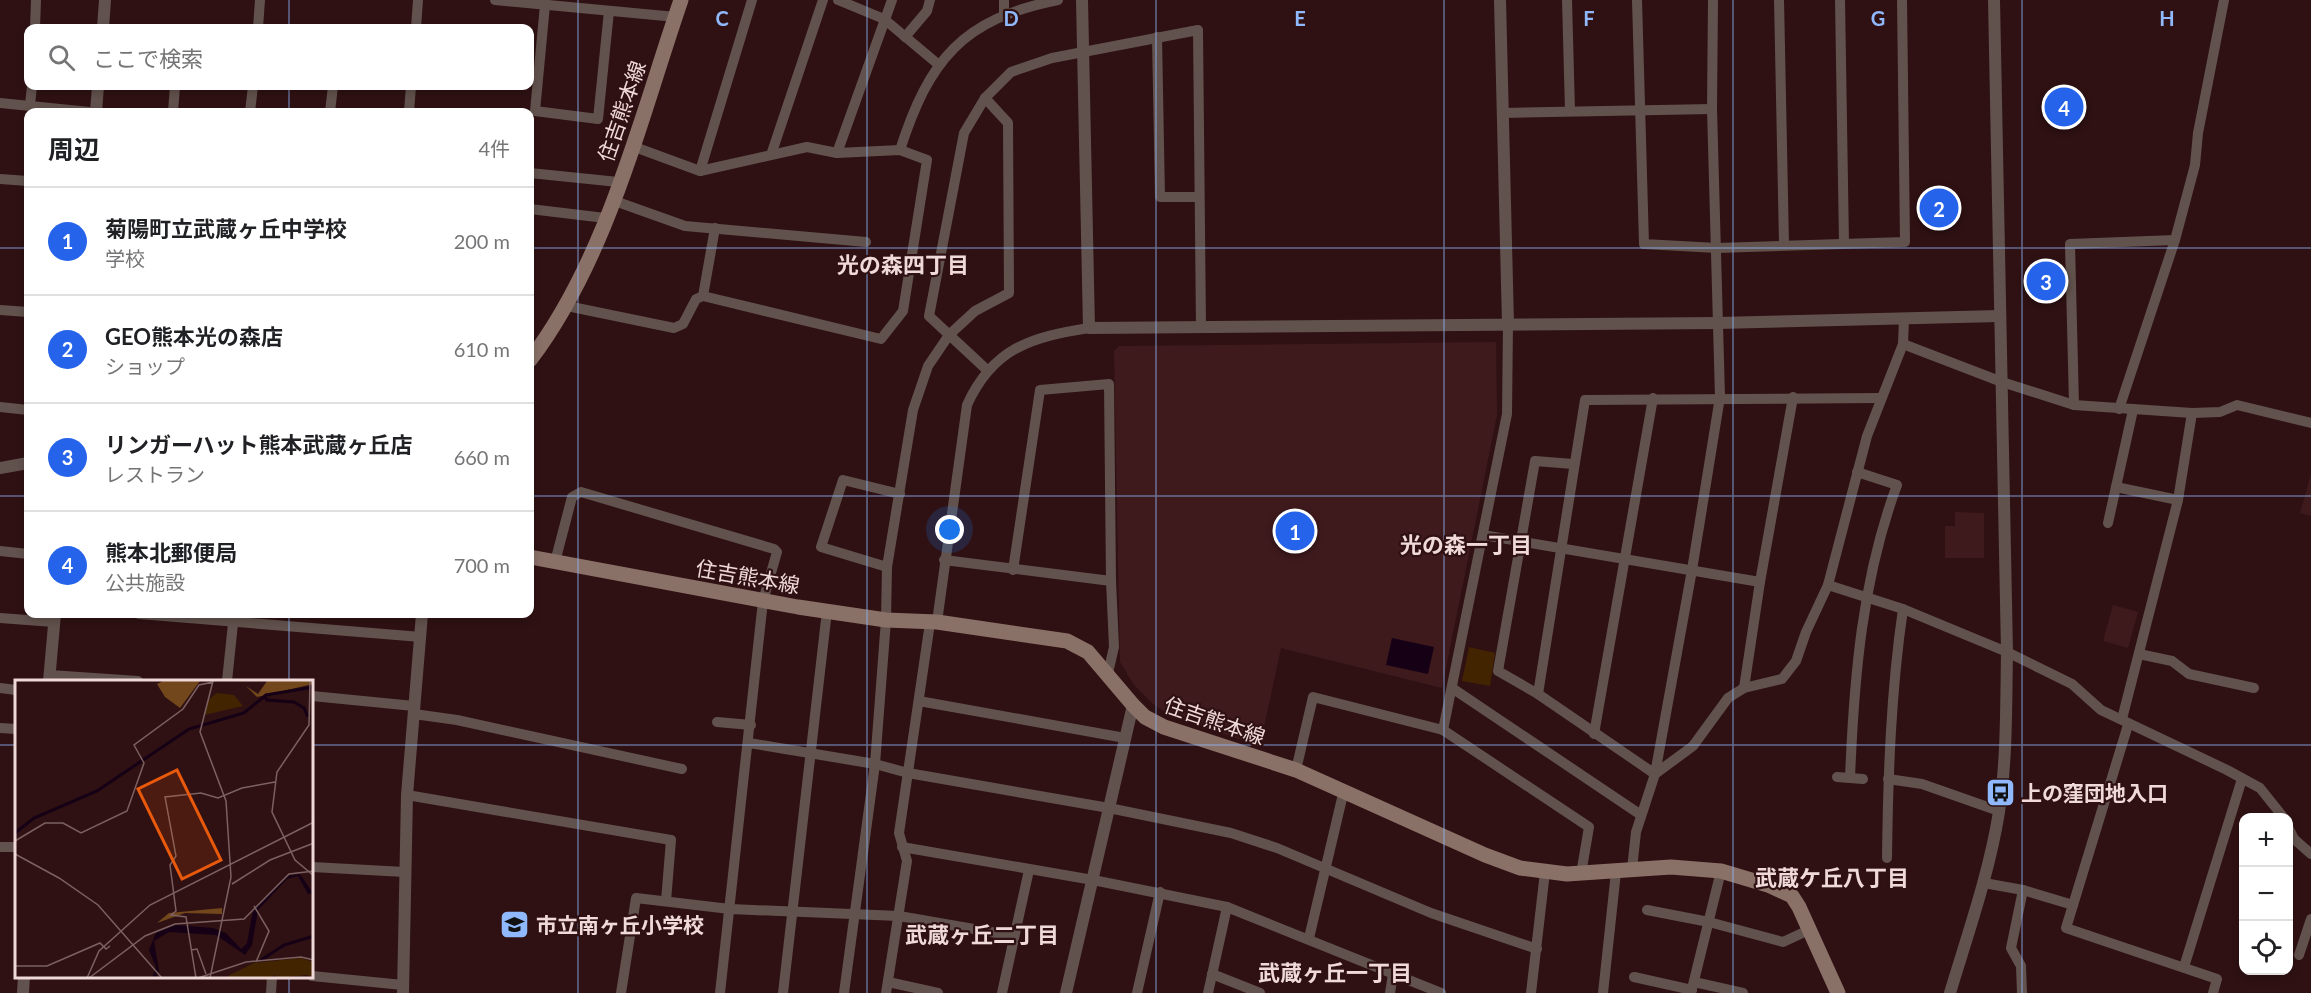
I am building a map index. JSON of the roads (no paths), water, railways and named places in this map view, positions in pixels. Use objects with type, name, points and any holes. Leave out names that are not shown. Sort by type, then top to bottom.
[{"type":"main road","name":"住吉熊本線","points":[[534,352],[567,306],[593,252],[632,146],[681,0]]},
{"type":"main road","name":"住吉熊本線","points":[[534,558],[826,611],[1067,641],[1088,652],[1145,717],[1164,727],[1296,770],[1485,855],[1520,868],[1581,874],[1671,867],[1721,872],[1768,885],[1792,896],[1811,929],[1838,993]]},
{"type":"street","points":[[35,24],[36,0]]},
{"type":"street","points":[[103,24],[105,0]]},
{"type":"street","points":[[258,24],[260,0]]},
{"type":"street","points":[[416,24],[418,0]]},
{"type":"street","points":[[495,0],[676,17]]},
{"type":"street","points":[[700,171],[752,0]]},
{"type":"street","points":[[772,152],[823,0]]},
{"type":"street","points":[[838,0],[884,19],[939,65]]},
{"type":"street","points":[[837,153],[892,0]]},
{"type":"street","points":[[905,36],[927,11],[930,0]]},
{"type":"street","points":[[1004,0],[1004,14]]},
{"type":"street","points":[[900,150],[915,104],[939,65],[957,44],[981,26],[1004,14],[1058,0]]},
{"type":"street","points":[[1082,0],[1089,328]]},
{"type":"street","points":[[1443,730],[1507,414],[1508,324],[1500,0]]},
{"type":"street","points":[[1567,0],[1570,111]]},
{"type":"street","points":[[1637,0],[1644,244],[1717,248],[1784,244],[1905,242],[1902,0]]},
{"type":"street","points":[[1632,870],[1641,815],[1655,774],[1692,570],[1720,397],[1712,108],[1713,0]]},
{"type":"street","points":[[1779,0],[1784,244]]},
{"type":"street","points":[[1840,0],[1844,243]]},
{"type":"street","points":[[1950,993],[1984,883],[1999,812],[2005,747],[2007,652],[1994,0]]},
{"type":"street","points":[[2119,409],[2175,240],[2195,165],[2198,133],[2224,0]]},
{"type":"street","points":[[544,4],[535,111],[598,119],[609,11]]},
{"type":"street","points":[[987,370],[929,316],[964,133],[985,98],[1011,72],[1052,58],[1198,30],[1202,328]]},
{"type":"street","points":[[1157,38],[1160,197],[1199,197]]},
{"type":"street","points":[[30,105],[32,90]]},
{"type":"street","points":[[96,108],[98,90]]},
{"type":"street","points":[[173,108],[176,90]]},
{"type":"street","points":[[250,108],[253,90]]},
{"type":"street","points":[[330,108],[333,90]]},
{"type":"street","points":[[409,108],[411,90]]},
{"type":"street","points":[[844,993],[874,764],[886,620],[887,567],[919,389],[928,366],[949,336],[975,311],[1010,293],[1008,123],[985,98]]},
{"type":"street","points":[[0,103],[56,108]]},
{"type":"street","points":[[1502,113],[1712,108]]},
{"type":"street","points":[[567,306],[674,328],[683,324],[696,299],[703,296],[881,339],[903,311],[927,160],[900,150],[837,153],[822,152],[807,147],[772,152],[700,171],[632,146]]},
{"type":"street","points":[[534,173],[618,183]]},
{"type":"street","points":[[0,179],[24,181]]},
{"type":"street","points":[[612,200],[676,224],[866,242]]},
{"type":"street","points":[[534,209],[605,218]]},
{"type":"street","points":[[703,296],[715,228]]},
{"type":"street","points":[[2074,405],[2070,244],[2175,240]]},
{"type":"street","points":[[0,310],[24,312]]},
{"type":"street","points":[[938,993],[887,987],[907,861],[899,833],[967,405],[987,370],[1005,354],[1027,342],[1056,333],[1089,328],[1718,323],[1999,316]]},
{"type":"street","points":[[1655,774],[1693,746],[1728,698],[1744,688],[1782,679],[1796,661],[1806,632],[1828,585],[1857,472],[1880,398],[1903,344],[1904,319]]},
{"type":"street","points":[[1903,344],[2002,382],[2074,405],[2192,413],[2220,412],[2237,405],[2311,423]]},
{"type":"street","points":[[1013,570],[1040,390],[1109,384],[1110,581],[1114,647],[1108,673]]},
{"type":"street","points":[[1538,694],[1559,550],[1585,400],[1720,397],[1880,398]]},
{"type":"street","points":[[1744,688],[1760,582],[1793,397]]},
{"type":"street","points":[[1594,734],[1653,398]]},
{"type":"street","points":[[0,407],[24,410]]},
{"type":"street","points":[[2108,523],[2133,410]]},
{"type":"street","points":[[2192,413],[2178,500],[2139,654],[2125,722],[2066,928],[2217,979],[2213,993]]},
{"type":"street","points":[[1573,464],[1535,461],[1498,671],[1538,694],[1655,774]]},
{"type":"street","points":[[0,468],[24,464]]},
{"type":"street","points":[[1850,778],[1853,700],[1867,597],[1881,534],[1897,485],[1857,472]]},
{"type":"street","points":[[887,567],[821,547],[843,480],[900,494]]},
{"type":"street","points":[[2116,487],[2178,500]]},
{"type":"street","points":[[555,562],[572,497],[581,492],[680,519],[774,549],[777,552],[763,601],[720,993]]},
{"type":"street","points":[[1482,535],[1559,550],[1760,582]]},
{"type":"street","points":[[0,551],[24,554]]},
{"type":"street","points":[[944,560],[1110,581]]},
{"type":"street","points":[[1828,585],[1903,609],[2007,652],[2072,684],[2101,710],[2260,788],[2280,813]]},
{"type":"street","points":[[1887,858],[1888,779],[1895,662],[1903,609]]},
{"type":"street","points":[[783,993],[826,611]]},
{"type":"street","points":[[0,618],[55,618],[50,678],[109,680]]},
{"type":"street","points":[[227,680],[234,618]]},
{"type":"street","points":[[243,618],[421,637]]},
{"type":"street","points":[[314,976],[403,989],[407,795],[422,618]]},
{"type":"street","points":[[2139,654],[2172,661],[2189,674],[2254,688]]},
{"type":"street","points":[[0,688],[15,690]]},
{"type":"street","points":[[1452,688],[1641,815]]},
{"type":"street","points":[[314,696],[414,710],[682,769]]},
{"type":"street","points":[[1296,770],[1313,697],[1443,730],[1589,827],[1581,874]]},
{"type":"street","points":[[919,701],[1125,738]]},
{"type":"street","points":[[1066,993],[1133,705]]},
{"type":"street","points":[[717,722],[751,725]]},
{"type":"street","points":[[0,728],[15,729]]},
{"type":"street","points":[[749,743],[874,764],[908,773],[1231,832],[1431,913],[1537,949]]},
{"type":"street","points":[[1837,777],[1863,779]]},
{"type":"street","points":[[2184,967],[2242,778]]},
{"type":"street","points":[[1888,779],[1922,784],[1999,812]]},
{"type":"street","points":[[1309,938],[1344,790]]},
{"type":"street","points":[[407,795],[671,840],[666,901]]},
{"type":"street","points":[[2293,837],[2311,854]]},
{"type":"street","points":[[902,847],[1160,892],[1227,907],[1309,938],[1441,993]]},
{"type":"street","points":[[314,867],[405,872]]},
{"type":"street","points":[[1002,993],[1029,870]]},
{"type":"street","points":[[1532,993],[1545,872]]},
{"type":"street","points":[[1603,993],[1616,872]]},
{"type":"street","points":[[1692,988],[1721,872]]},
{"type":"street","points":[[1984,883],[2024,890],[2073,905]]},
{"type":"street","points":[[2022,993],[2021,966],[2011,948],[2024,890]]},
{"type":"street","points":[[1137,993],[1160,892]]},
{"type":"street","points":[[621,993],[636,898],[730,909],[899,916],[1014,936]]},
{"type":"street","points":[[1208,993],[1227,907]]},
{"type":"street","points":[[1647,910],[1709,922],[1783,942],[1811,929]]},
{"type":"street","points":[[2299,955],[2311,919]]},
{"type":"street","points":[[1212,974],[1260,993]]},
{"type":"street","points":[[1390,993],[1393,974]]},
{"type":"street","points":[[1634,977],[1692,988],[1743,993]]},
{"type":"street","points":[[23,993],[24,978]]},
{"type":"street","points":[[271,993],[272,978]]},
{"type":"place","name":"熊本北郵便局","points":[[2064,107]]},
{"type":"place","name":"GEO熊本光の森店","points":[[1939,208]]},
{"type":"place","name":"リンガーハット熊本武蔵ヶ丘店","points":[[2046,281]]},
{"type":"place","name":"菊陽町立武蔵ヶ丘中学校","points":[[1295,531]]},
{"type":"place","name":"上の窪団地入口","points":[[2000,792]]},
{"type":"place","name":"市立南ヶ丘小学校","points":[[515,924]]},
{"type":"district","name":"光の森四丁目","points":[[903,264]]},
{"type":"district","name":"光の森一丁目","points":[[1466,544]]},
{"type":"district","name":"武蔵ケ丘八丁目","points":[[1832,877]]},
{"type":"district","name":"武蔵ヶ丘二丁目","points":[[982,934]]},
{"type":"district","name":"武蔵ヶ丘一丁目","points":[[1335,972]]}]
